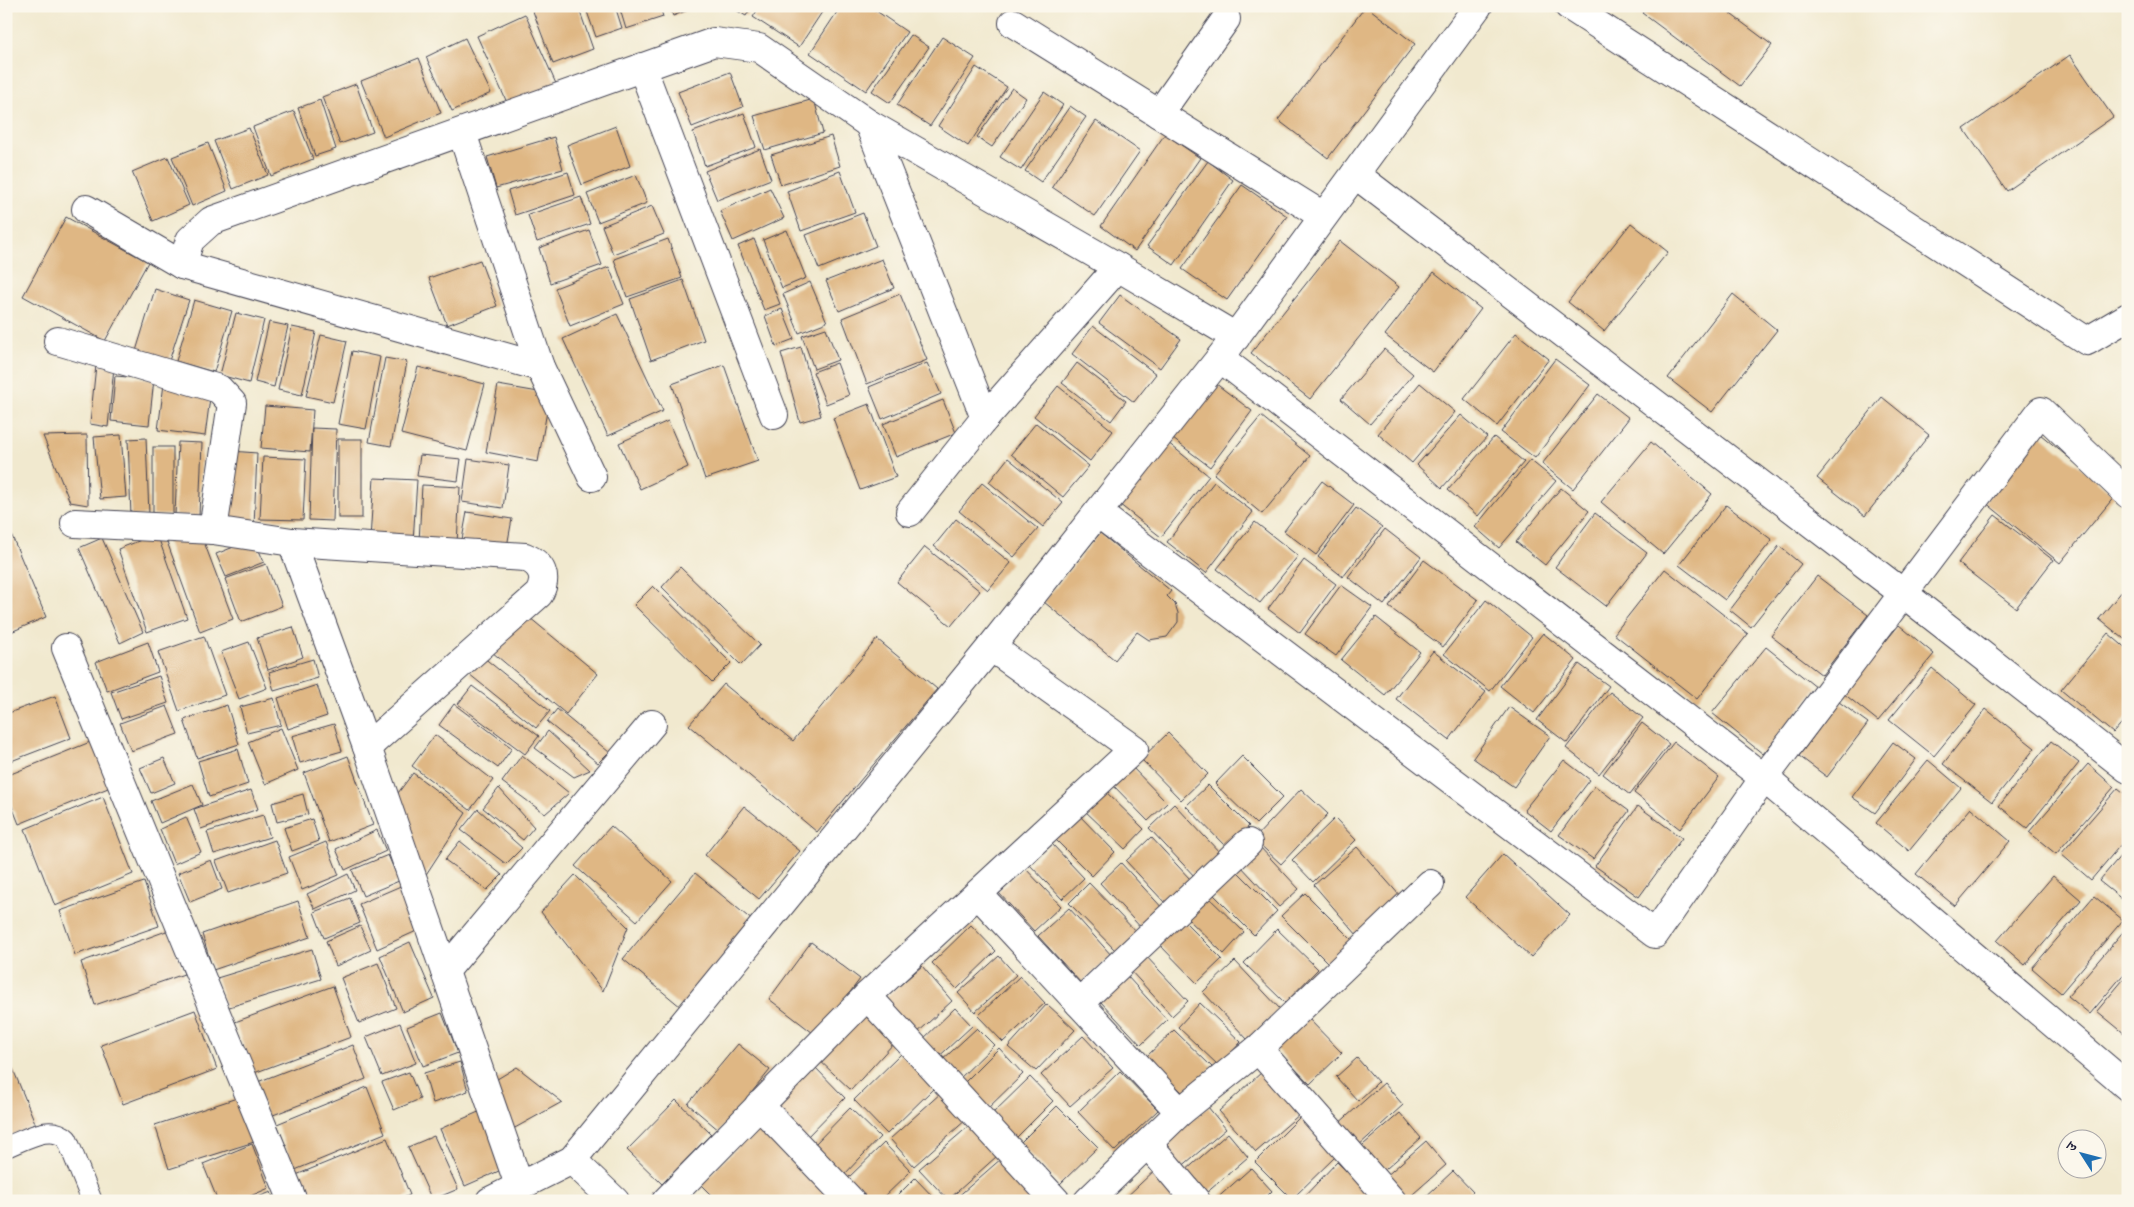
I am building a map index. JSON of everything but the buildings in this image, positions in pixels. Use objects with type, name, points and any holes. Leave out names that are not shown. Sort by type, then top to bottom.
[{"type":"street","points":[[490,1201],[572,1160],[991,647],[1228,348],[1478,6]]},
{"type":"street","points":[[1569,6],[2087,341],[2128,317]]},
{"type":"street","points":[[1159,114],[1226,19]]},
{"type":"street","points":[[1013,23],[1323,216]]},
{"type":"street","points":[[182,265],[190,240],[211,221],[714,42],[759,48],[869,124],[1118,266],[1228,348],[1764,778],[2128,1087]]},
{"type":"street","points":[[642,67],[774,415]]},
{"type":"street","points":[[869,124],[985,418]]},
{"type":"street","points":[[462,133],[540,367],[592,477]]},
{"type":"street","points":[[1356,174],[2128,768]]},
{"type":"street","points":[[86,209],[182,265],[540,367]]},
{"type":"street","points":[[910,512],[985,418],[1118,266]]},
{"type":"street","points":[[58,341],[219,389],[232,403],[213,530]]},
{"type":"street","points":[[1098,513],[1655,934],[1764,778],[2041,411],[2128,494]]},
{"type":"street","points":[[75,523],[213,530],[292,542],[525,557],[535,561],[542,573],[544,584],[539,594],[367,747]]},
{"type":"street","points":[[292,542],[367,747],[519,1185]]},
{"type":"street","points":[[666,1201],[867,996],[1134,749],[991,647]]},
{"type":"street","points":[[66,648],[293,1201]]},
{"type":"street","points":[[445,971],[652,724]]},
{"type":"street","points":[[1079,1003],[1248,843]]},
{"type":"street","points":[[1088,1201],[1180,1112],[1258,1049],[1430,884]]},
{"type":"street","points":[[978,894],[1180,1112]]},
{"type":"street","points":[[867,996],[1056,1201]]},
{"type":"street","points":[[1258,1049],[1392,1201]]},
{"type":"street","points":[[759,1105],[851,1201]]},
{"type":"street","points":[[1148,1144],[1196,1201]]},
{"type":"street","points":[[572,1160],[615,1201]]},
{"type":"lane","points":[[6,1147],[48,1131],[60,1132],[67,1139],[92,1201]]}]
